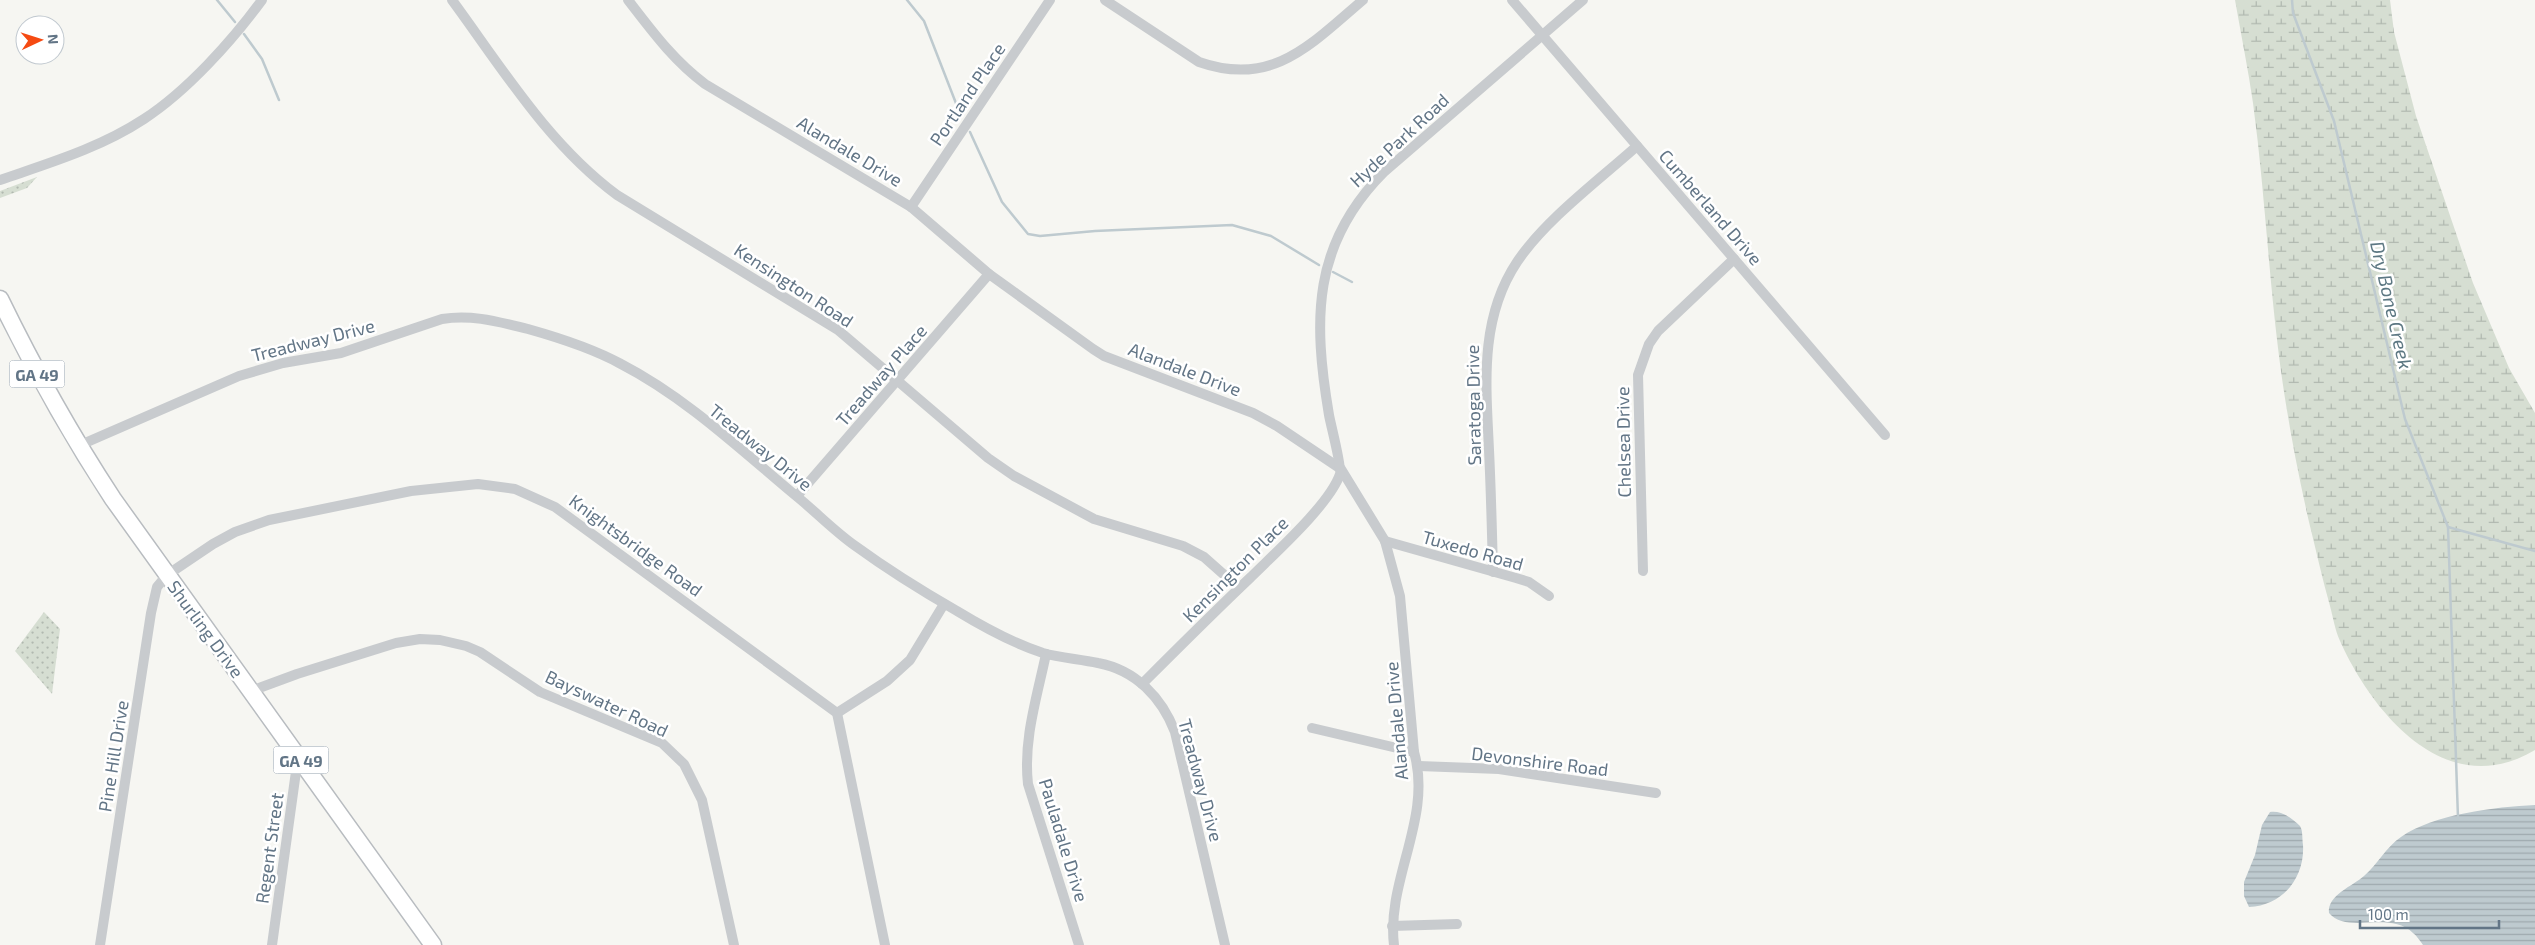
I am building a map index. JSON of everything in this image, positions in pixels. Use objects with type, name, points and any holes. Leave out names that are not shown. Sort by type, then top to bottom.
[{"type":"main road","name":"Shurling Drive","points":[[0,299],[42,383],[78,446],[167,575],[434,945]]},
{"type":"street","points":[[0,180],[91,147],[144,119],[197,74],[262,0]]},
{"type":"street","name":"Kensington Road","points":[[452,0],[546,127],[594,178],[617,195],[838,330],[988,458],[1014,476],[1094,520],[1183,546],[1204,557],[1239,588]]},
{"type":"street","name":"Alandale Drive","points":[[628,0],[666,50],[704,84],[911,207],[990,274],[1104,356],[1253,413],[1277,426],[1341,469],[1385,541],[1400,596],[1404,621],[1414,752],[1419,766],[1416,817],[1392,926],[1394,945]]},
{"type":"street","name":"Portland Place","points":[[911,207],[1050,0]]},
{"type":"street","points":[[1106,0],[1199,62],[1212,66],[1244,70],[1269,66],[1293,58],[1363,0]]},
{"type":"street","name":"Cumberland Drive","points":[[1512,0],[1885,435]]},
{"type":"street","name":"Hyde Park Road","points":[[1341,469],[1328,406],[1321,324],[1323,278],[1338,234],[1349,213],[1366,189],[1583,0]]},
{"type":"street","name":"Saratoga Drive","points":[[1494,572],[1486,360],[1492,318],[1502,289],[1516,263],[1529,246],[1547,226],[1637,146]]},
{"type":"street","name":"Chelsea Drive","points":[[1643,571],[1638,375],[1649,344],[1658,331],[1734,259]]},
{"type":"street","name":"Treadway Place","points":[[797,496],[990,274]]},
{"type":"street","name":"Treadway Drive","points":[[78,446],[213,386],[263,368],[341,353],[442,318],[473,317],[545,334],[587,348],[623,364],[660,387],[797,496],[854,545],[944,604],[996,634],[1046,654],[1102,663],[1119,669],[1142,684],[1163,706],[1176,732],[1225,945]]},
{"type":"street","name":"Kensington Place","points":[[1142,684],[1289,540],[1334,487],[1341,469]]},
{"type":"street","name":"Knightsbridge Road","points":[[167,575],[234,532],[269,520],[309,510],[441,486],[478,484],[508,488],[540,499],[555,507],[837,713]]},
{"type":"street","name":"Tuxedo Road","points":[[1385,541],[1529,582],[1549,596]]},
{"type":"street","name":"Pine Hill Drive","points":[[100,945],[151,613],[157,588],[167,575]]},
{"type":"street","points":[[885,945],[837,713],[887,681],[910,660],[944,604]]},
{"type":"street","name":"Bayswater Road","points":[[251,690],[396,643],[420,639],[440,640],[473,649],[540,692],[662,743],[684,764],[702,800],[734,945]]},
{"type":"street","name":"Pauladale Drive","points":[[1046,654],[1029,736],[1026,762],[1028,784],[1079,945]]},
{"type":"street","points":[[1312,728],[1414,752]]},
{"type":"street","name":"Regent Street","points":[[272,945],[298,756]]},
{"type":"street","name":"Devonshire Road","points":[[1419,766],[1499,769],[1656,793]]},
{"type":"street","points":[[1392,926],[1457,924]]},
{"type":"green space","points":[[2235,0],[2390,0],[2394,32],[2416,116],[2473,283],[2509,368],[2535,413],[2535,750],[2503,764],[2472,766],[2443,758],[2417,743],[2393,722],[2372,696],[2354,669],[2338,637],[2309,522],[2287,414],[2253,103]]},
{"type":"green space","points":[[37,177],[27,188],[0,198],[0,191]]},
{"type":"green space","points":[[44,612],[60,629],[52,694],[15,651]]},
{"type":"shaded area","points":[[2535,805],[2535,945],[2423,945],[2414,934],[2403,926],[2381,922],[2346,922],[2337,919],[2329,913],[2329,907],[2336,896],[2364,876],[2396,841],[2415,829],[2447,817],[2465,813]]},
{"type":"shaded area","points":[[2270,812],[2286,815],[2300,826],[2303,857],[2296,878],[2290,888],[2272,901],[2249,907],[2244,896],[2244,882],[2255,855],[2262,825]]},
{"type":"waterway","points":[[217,0],[235,22]]},
{"type":"waterway","points":[[907,0],[924,21],[959,111]]},
{"type":"waterway","name":"Dry Bone Creek","points":[[2292,0],[2293,13],[2334,121],[2405,419],[2448,527],[2535,551]]},
{"type":"waterway","points":[[244,34],[262,59],[279,100]]},
{"type":"waterway","points":[[970,132],[1002,202],[1028,234],[1040,236],[1095,231],[1232,225],[1271,236],[1319,265]]},
{"type":"waterway","points":[[1333,272],[1352,282]]},
{"type":"waterway","points":[[2448,527],[2458,818]]}]
